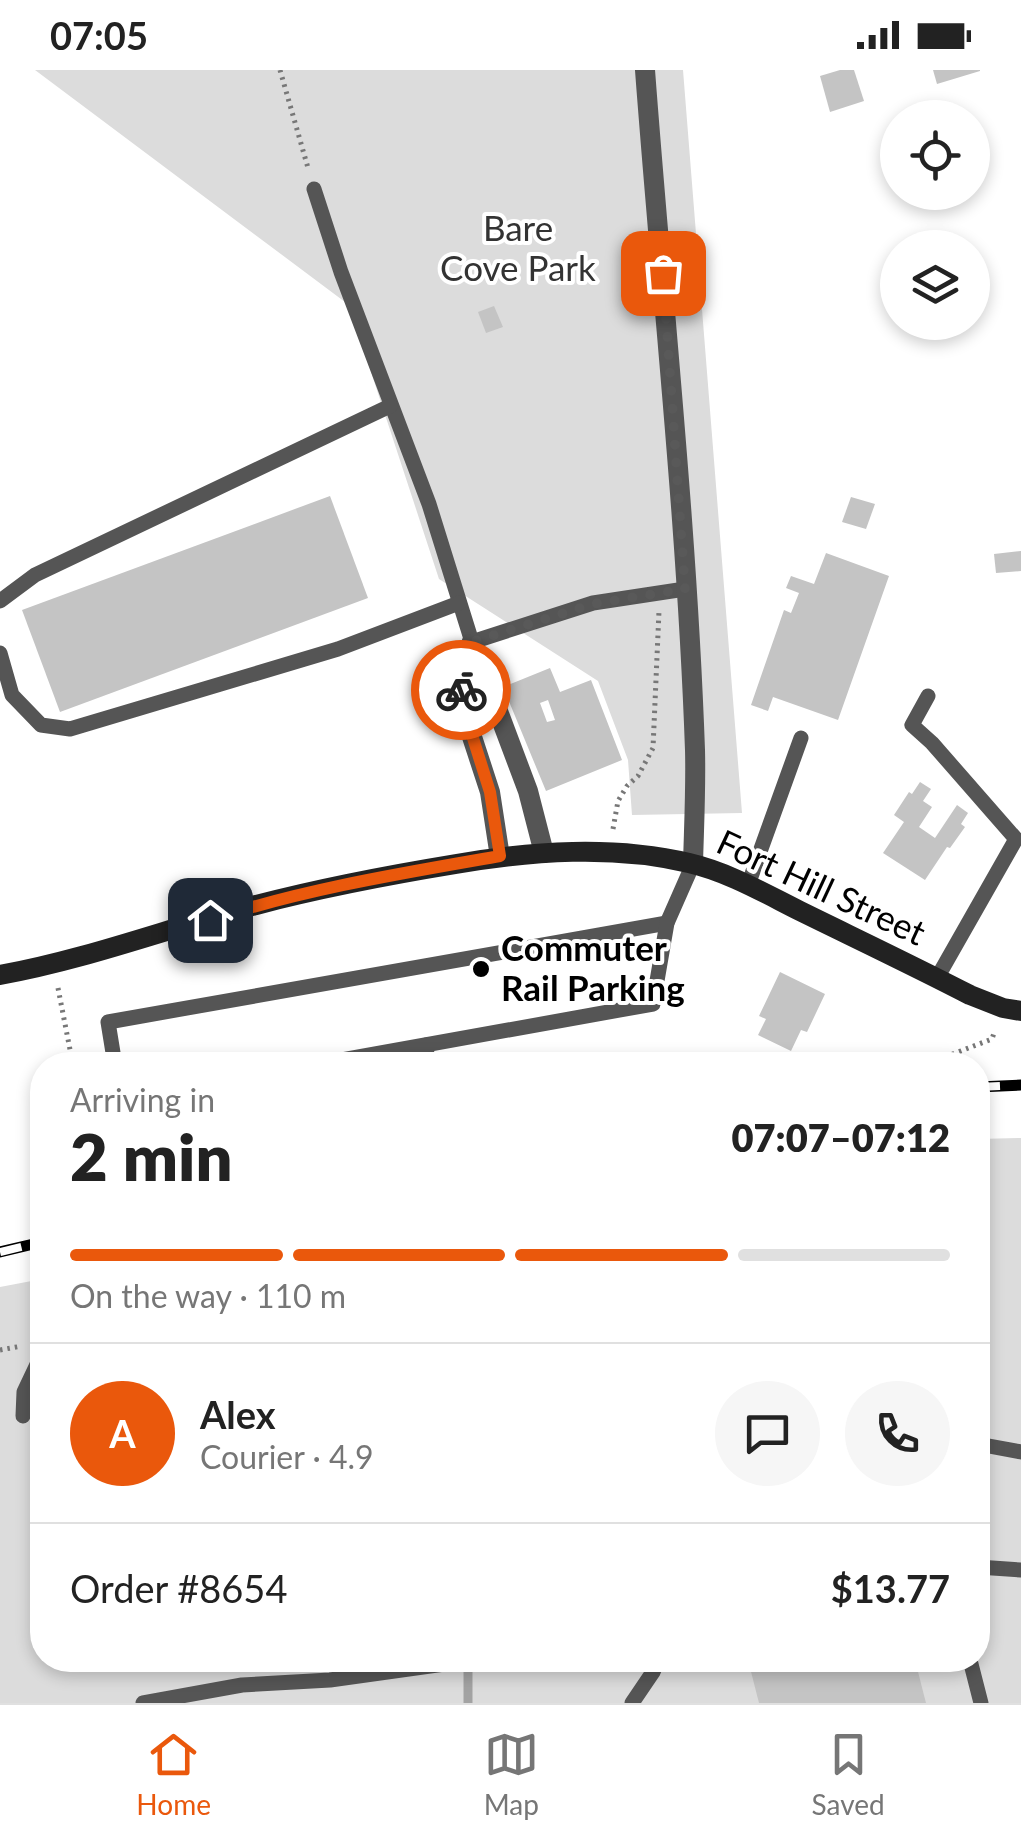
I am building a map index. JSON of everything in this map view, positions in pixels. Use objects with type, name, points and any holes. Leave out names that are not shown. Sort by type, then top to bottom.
[{"type":"main road","name":"Fort Hill Street","points":[[0,975],[52,966],[255,906],[400,873],[500,856],[611,852],[693,864],[748,885],[970,995],[1012,1010]]},
{"type":"street","points":[[645,70],[670,347],[695,752],[693,864]]},
{"type":"street","points":[[472,642],[528,790],[544,852]]},
{"type":"street","points":[[472,642],[460,697],[490,792],[500,856]]},
{"type":"lane","points":[[314,189],[390,406],[430,504],[472,642],[593,604],[685,589]]},
{"type":"lane","points":[[0,602],[34,575],[390,406]]},
{"type":"lane","points":[[0,652],[12,695],[41,724],[70,729],[338,649],[460,603]]},
{"type":"lane","points":[[928,696],[912,725],[1016,839],[937,978]]},
{"type":"lane","points":[[748,885],[802,738]]},
{"type":"lane","points":[[392,1052],[654,1004],[667,923],[693,864]]},
{"type":"lane","points":[[113,1052],[108,1022],[667,923]]},
{"type":"lane","points":[[426,1045],[427,1052]]},
{"type":"lane","points":[[23,1416],[24,1392],[30,1379]]},
{"type":"lane","points":[[990,1446],[1021,1452]]},
{"type":"lane","points":[[990,1568],[1021,1570]]},
{"type":"lane","points":[[143,1703],[242,1685],[389,1672]]},
{"type":"lane","points":[[632,1703],[653,1672]]},
{"type":"lane","points":[[973,1672],[982,1703]]},
{"type":"path","points":[[280,70],[314,189]]},
{"type":"path","points":[[611,852],[618,802],[653,748],[660,593]]},
{"type":"path","points":[[52,966],[71,1052]]},
{"type":"path","points":[[958,1052],[992,1039],[1012,1010]]},
{"type":"green space","name":"Bare Cove Park","points":[[35,70],[683,70],[742,813],[632,815],[628,760],[598,681],[439,579],[349,305]]},
{"type":"green space","points":[[1021,1138],[1021,1703],[0,1703],[0,1287],[30,1281],[30,1672],[990,1672],[990,1139]]},
{"type":"building","points":[[854,70],[864,101],[830,112],[820,76]]},
{"type":"building","points":[[933,70],[980,70],[980,71],[937,84]]},
{"type":"building","points":[[494,306],[503,327],[486,333],[478,312]]},
{"type":"building","points":[[330,496],[368,598],[60,712],[22,610]]},
{"type":"building","points":[[851,497],[875,504],[866,529],[842,522]]},
{"type":"building","points":[[1021,551],[1021,571],[996,573],[994,554]]},
{"type":"building","points":[[826,553],[889,576],[838,720],[773,697],[768,711],[751,705],[784,610],[791,613],[799,593],[786,588],[791,576],[814,584]]},
{"type":"building","points":[[550,668],[560,692],[591,680],[622,760],[546,791],[503,687]],"holes":[[[548,700],[555,720],[547,722],[540,703]]]},
{"type":"building","points":[[920,782],[931,789],[923,801],[932,807],[919,827],[935,838],[957,805],[968,813],[961,824],[965,827],[925,880],[883,853],[904,822],[894,815]]},
{"type":"building","points":[[780,972],[825,994],[807,1032],[801,1030],[791,1051],[758,1035],[766,1019],[759,1016]]},
{"type":"building","points":[[751,1672],[918,1672],[926,1703],[759,1703]]},
{"type":"waterway","points":[[468,1672],[468,1703]]},
{"type":"railway","points":[[990,1086],[1021,1085]]},
{"type":"railway","points":[[0,1252],[30,1245]]},
{"type":"way so far","points":[[461,690],[472,642],[593,604],[685,589],[663,273]]},
{"type":"place","name":"Commuter Rail Parking","points":[[481,969]]},
{"type":"route","points":[[210,920],[400,873],[500,856],[490,792],[461,690]]}]
